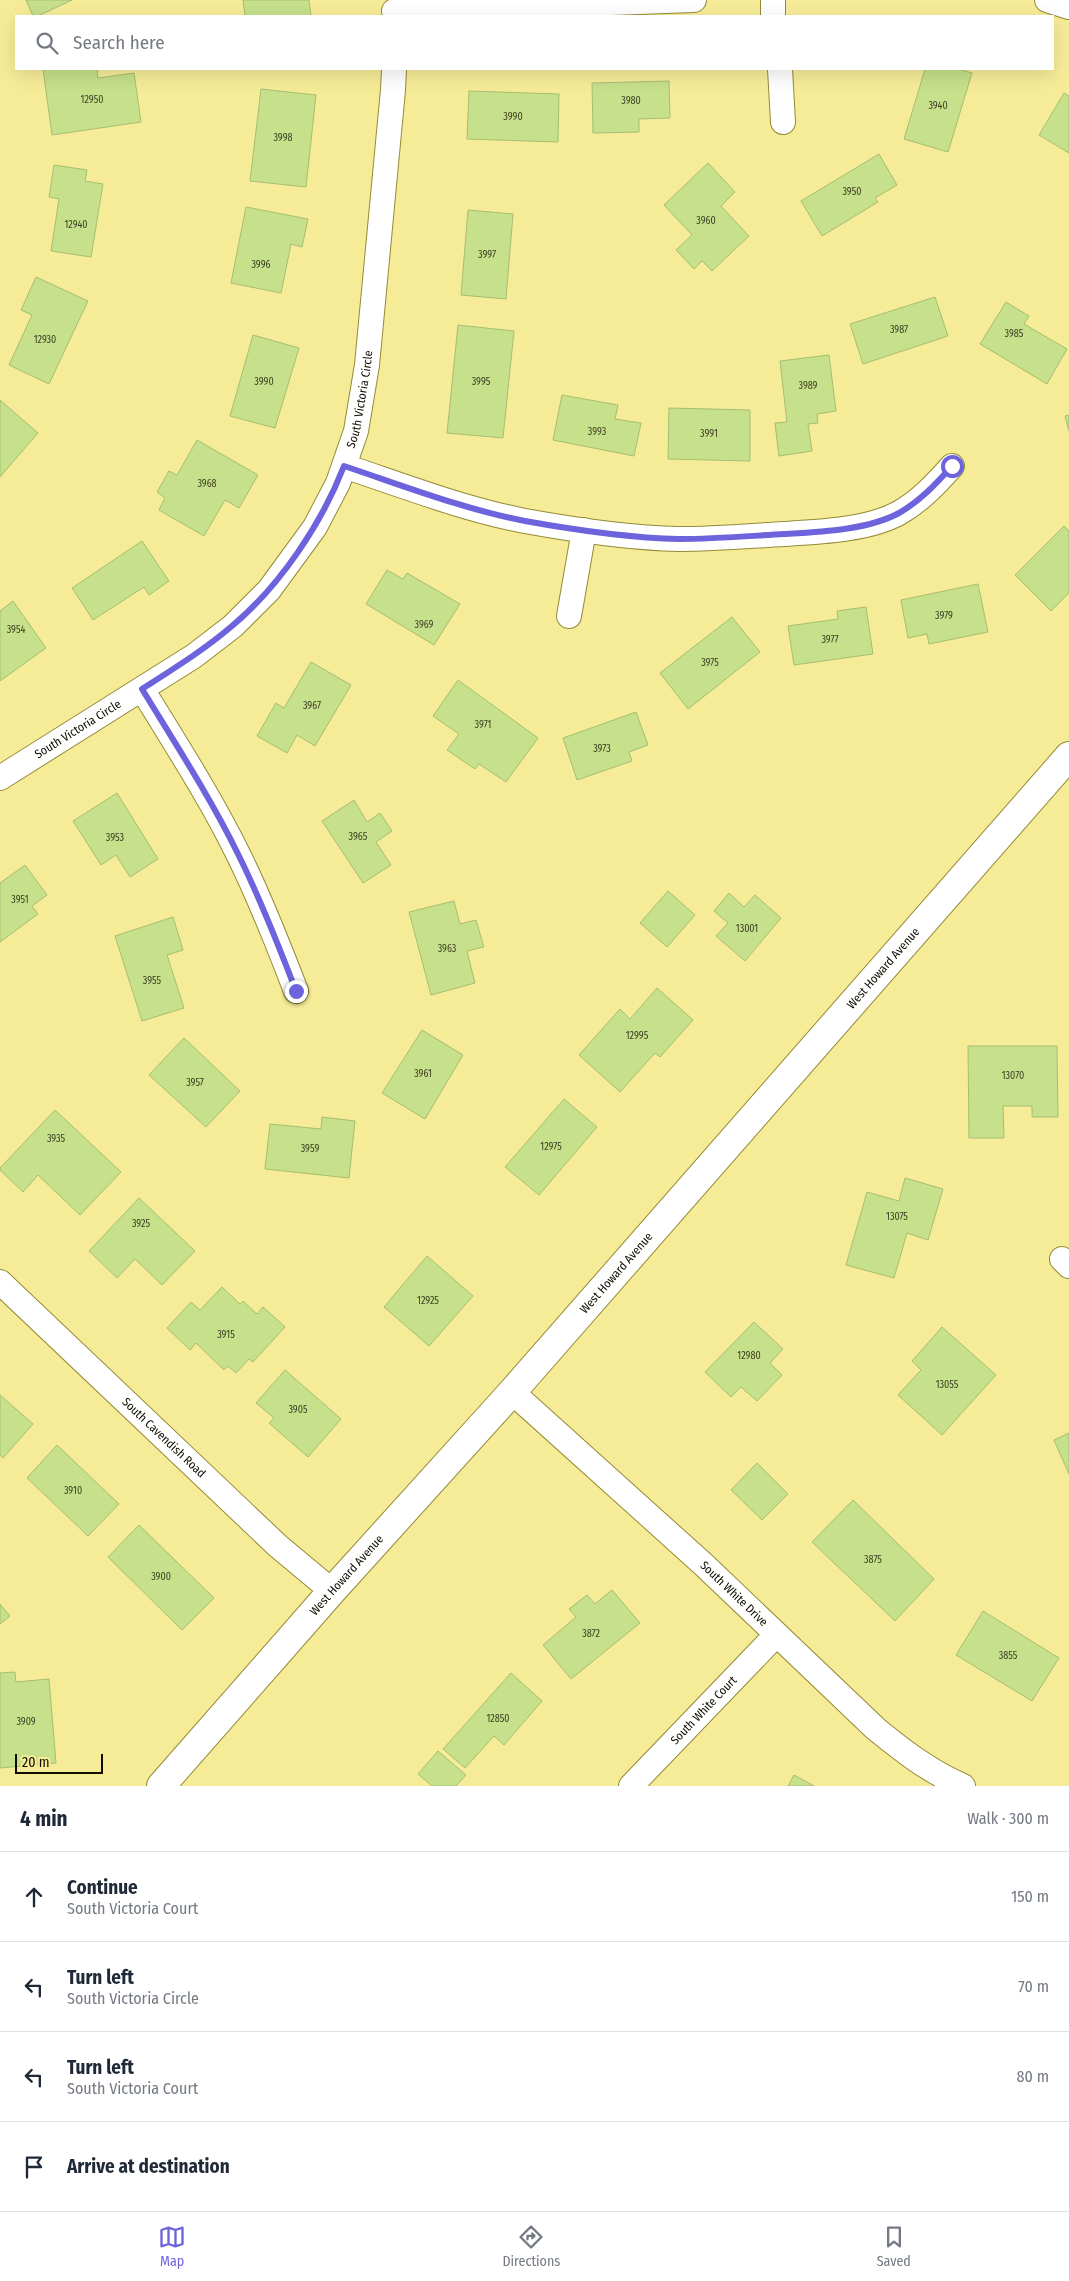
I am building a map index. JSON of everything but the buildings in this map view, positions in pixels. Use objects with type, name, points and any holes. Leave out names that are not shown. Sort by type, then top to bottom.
[{"type":"street","points":[[393,9],[694,0]]},
{"type":"street","points":[[773,0],[773,15]]},
{"type":"street","points":[[1047,0],[1069,7]]},
{"type":"street","name":"South Victoria Circle","points":[[0,778],[194,656],[233,626],[269,590],[315,527],[344,466],[356,431],[367,365],[394,70]]},
{"type":"street","points":[[780,70],[783,122]]},
{"type":"street","points":[[344,466],[451,502],[524,520],[584,530],[677,539],[724,538],[808,532],[873,523],[898,514],[917,501],[952,466]]},
{"type":"street","points":[[569,616],[584,530]]},
{"type":"street","points":[[142,689],[208,798],[238,852],[267,915],[296,991]]},
{"type":"street","name":"West Howard Avenue","points":[[161,1786],[332,1591],[512,1392],[1069,756]]},
{"type":"street","name":"South Cavendish Road","points":[[0,1282],[278,1546],[332,1591]]},
{"type":"street","name":"South White Drive","points":[[512,1392],[702,1564],[876,1729],[907,1754],[931,1770],[963,1786]]},
{"type":"street","name":"South White Court","points":[[631,1786],[776,1636]]},
{"type":"route","points":[[296,991],[267,915],[238,852],[208,798],[142,689],[194,656],[233,626],[269,590],[315,527],[338,483],[344,466],[451,502],[524,520],[584,530],[677,539],[733,538],[808,532],[873,523],[898,514],[917,501],[952,466]]}]
